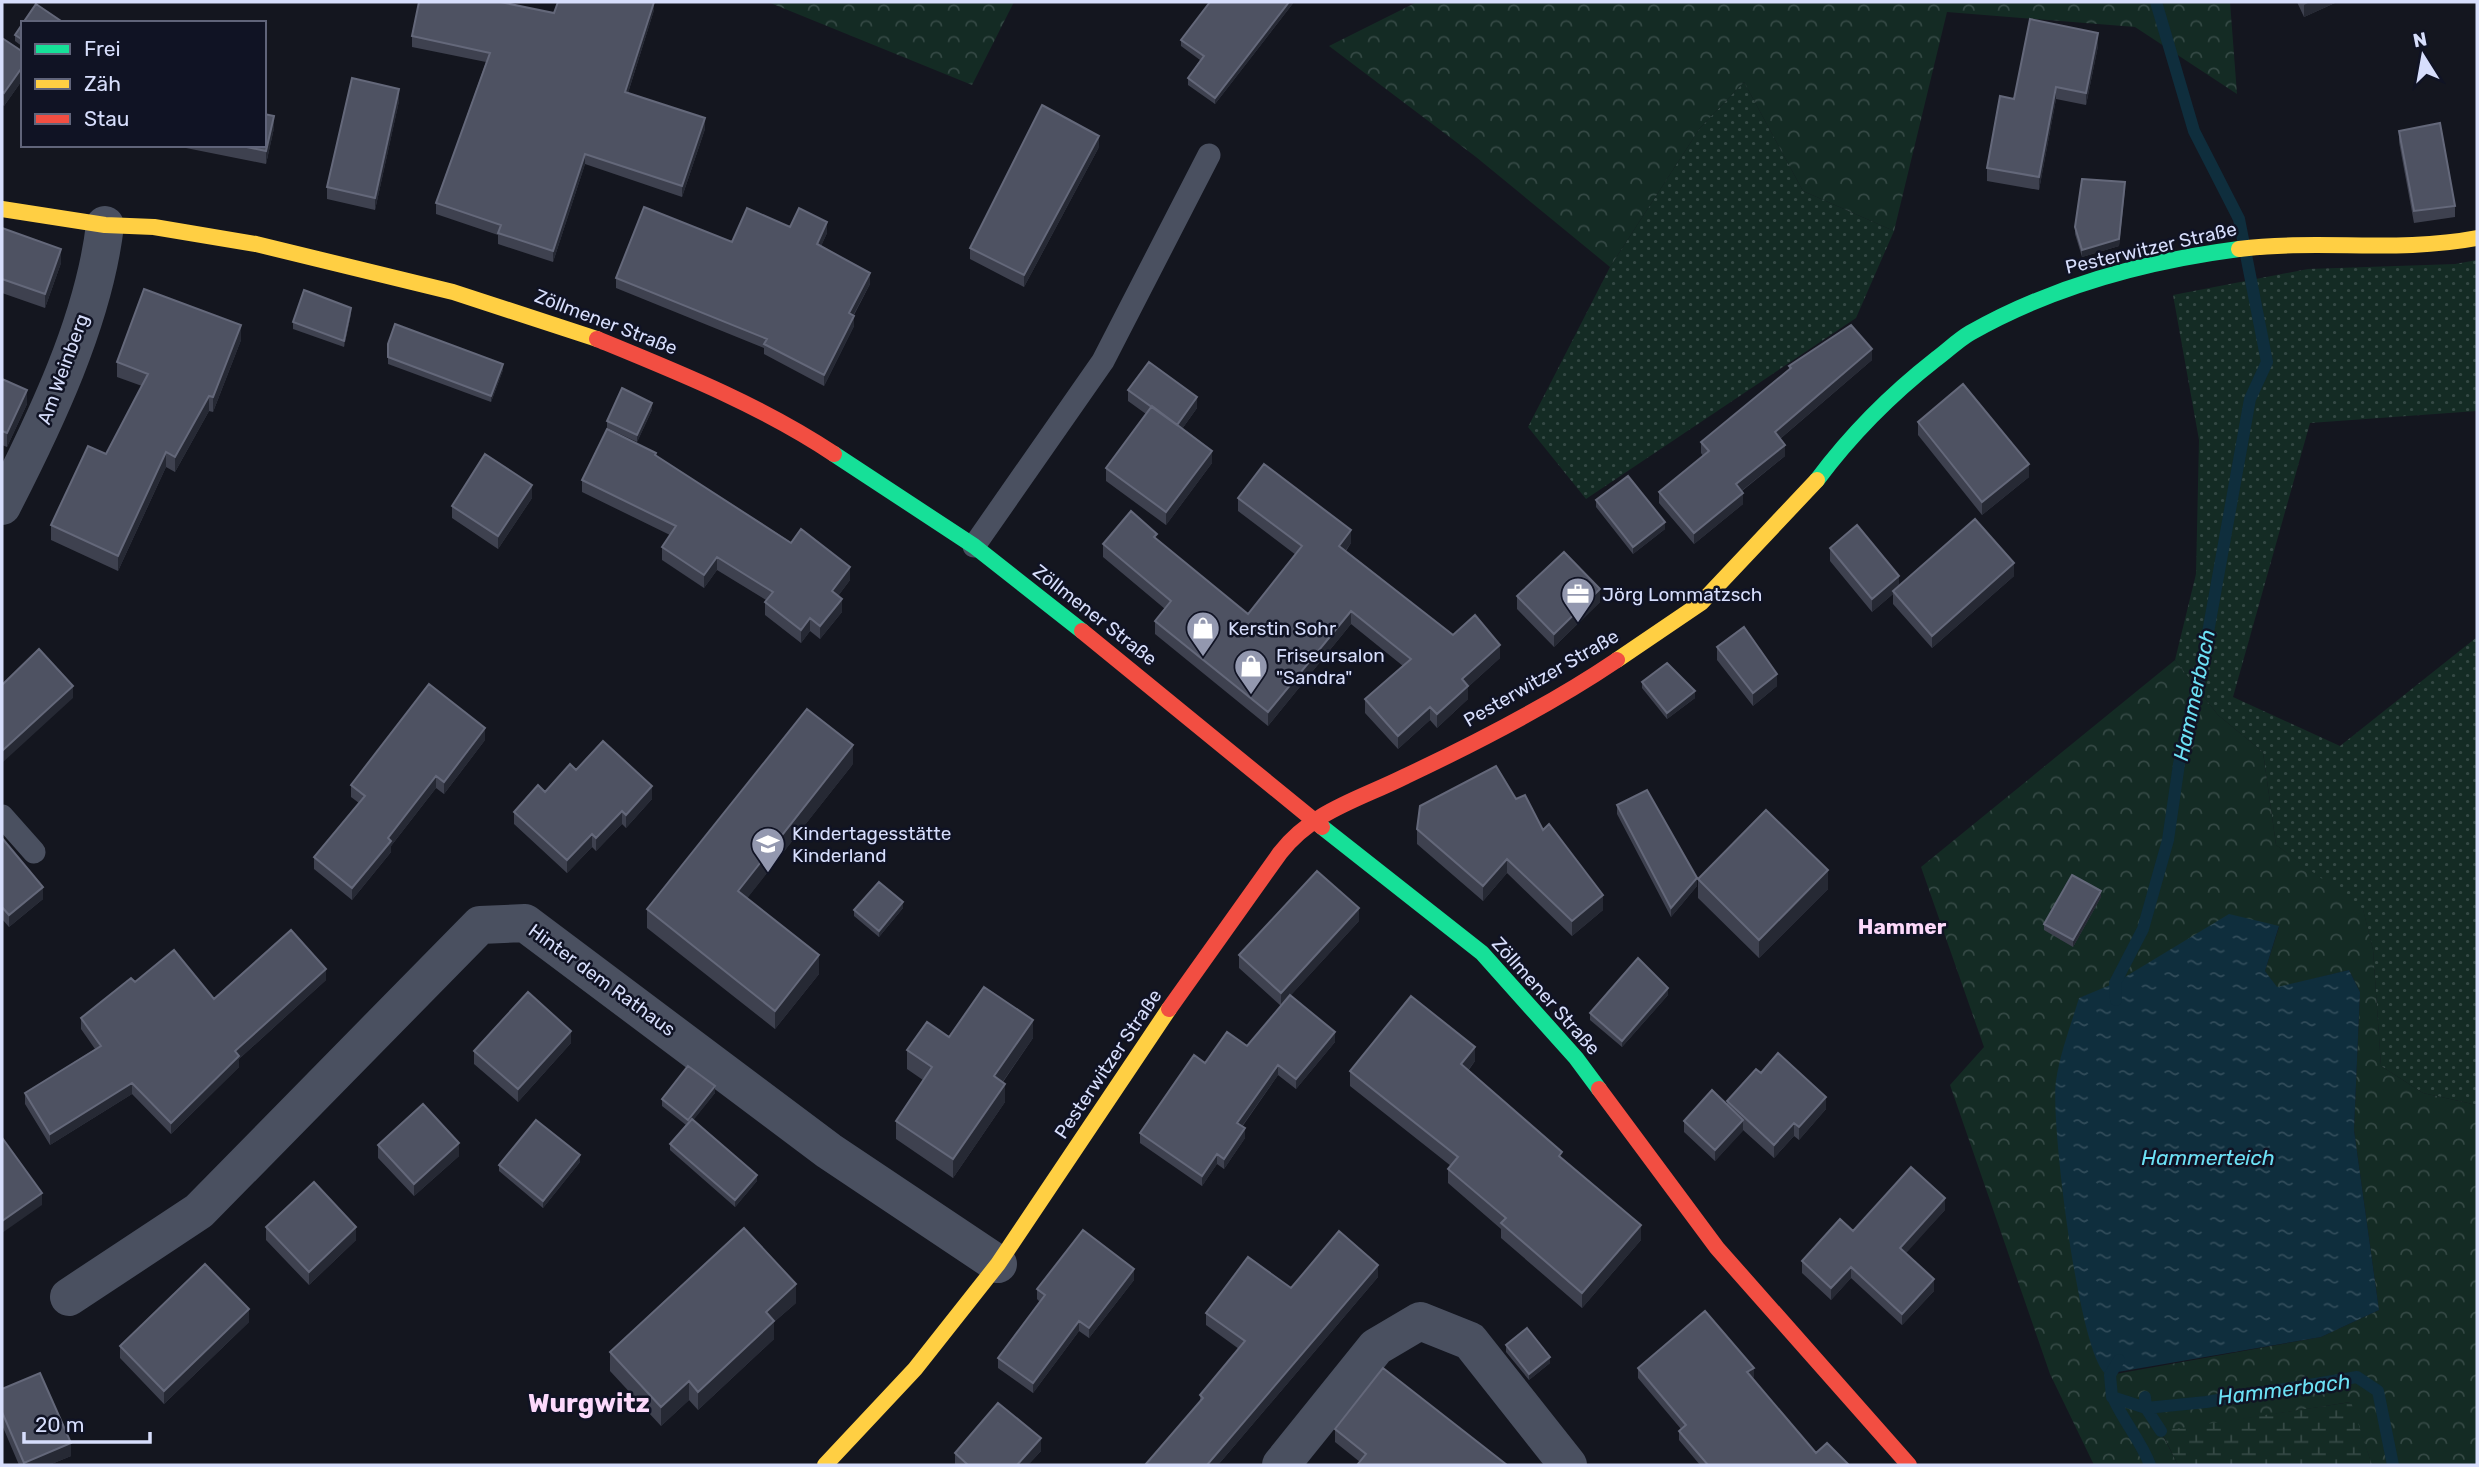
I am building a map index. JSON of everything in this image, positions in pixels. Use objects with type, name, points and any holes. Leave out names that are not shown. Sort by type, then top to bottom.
[{"type":"street","name":"Zöllmener Straße","points":[[2,209],[105,225],[154,227],[256,244],[453,292],[548,320],[731,394],[786,422],[974,546],[1165,696],[1313,819],[1482,953],[1576,1058],[1717,1248],[1909,1465]]},
{"type":"street","name":"Am Weinberg","points":[[2,506],[41,430],[63,372],[101,263],[105,225]]},
{"type":"street","name":"Pesterwitzer Straße","points":[[825,1465],[915,1368],[998,1264],[1146,1041],[1280,853],[1295,834],[1313,819],[1407,776],[1521,716],[1599,672],[1700,603],[1809,490],[1849,436],[1897,389],[1969,334],[2059,291],[2153,265],[2231,250],[2267,245],[2379,242],[2440,245],[2477,238]]},
{"type":"street","name":"Hinter dem Rathaus","points":[[69,1297],[199,1211],[480,925],[525,923],[830,1151],[998,1264]]},
{"type":"street","points":[[1281,1465],[1376,1347],[1420,1321],[1470,1341],[1568,1465]]},
{"type":"lane","points":[[974,546],[1103,361],[1209,155]]},
{"type":"lane","points":[[2,816],[34,852]]},
{"type":"green space","points":[[768,2],[1014,2],[972,85]]},
{"type":"green space","points":[[1417,2],[2230,2],[2237,94],[2135,27],[1947,12],[1894,231],[1803,191],[1744,82],[1700,128],[1610,267],[1476,157],[1329,46]]},
{"type":"green space","points":[[1744,82],[1803,191],[1894,231],[1856,318],[1586,499],[1528,427],[1610,267],[1700,128]]},
{"type":"green space","points":[[2477,260],[2477,411],[2310,423],[2233,697],[2340,746],[2477,637],[2477,1105],[2423,1093],[2381,1066],[2373,950],[2363,910],[2276,845],[2263,752],[2218,715],[2175,660],[2196,574],[2199,440],[2173,295],[2308,269],[2455,264]]},
{"type":"green space","points":[[2175,660],[2218,715],[2263,752],[2276,845],[2363,909],[2373,950],[2381,1066],[2423,1093],[2477,1105],[2477,1465],[2372,1465],[2350,1402],[2161,1432],[2178,1465],[2094,1465],[2050,1374],[1950,1085],[1984,1047],[1921,867]],"holes":[[[2279,927],[2265,971],[2277,988],[2349,970],[2360,992],[2354,1130],[2379,1310],[2321,1337],[2110,1375],[2079,998]]]},
{"type":"green space","points":[[2351,1402],[2372,1465],[2178,1465],[2161,1431]]},
{"type":"water","name":"Hammerteich","points":[[2229,914],[2279,926],[2265,971],[2277,987],[2349,970],[2360,992],[2354,1130],[2379,1310],[2321,1337],[2106,1374],[2096,1358],[2086,1326],[2062,1186],[2055,1104],[2056,1081],[2063,1050],[2079,998],[2115,983]]},
{"type":"building","points":[[419,2],[500,2],[554,13],[558,2],[654,2],[625,92],[705,118],[682,186],[585,154],[553,251],[498,233],[501,225],[436,203],[490,53],[412,36]]},
{"type":"building","points":[[1210,2],[1289,2],[1215,98],[1188,78],[1204,56],[1181,40]]},
{"type":"building","points":[[36,4],[61,21],[24,21]]},
{"type":"building","points":[[2030,19],[2098,33],[2086,93],[2056,87],[2039,177],[1987,168],[2000,96],[2014,99]]},
{"type":"building","points":[[21,26],[21,39],[15,35]]},
{"type":"building","points":[[2,38],[21,51],[21,69],[4,93]]},
{"type":"building","points":[[352,78],[399,89],[375,198],[327,187]]},
{"type":"building","points":[[1042,105],[1099,136],[1024,275],[970,248]]},
{"type":"building","points":[[266,114],[274,116],[266,151],[247,147],[266,147]]},
{"type":"building","points":[[2440,123],[2455,206],[2414,211],[2399,131]]},
{"type":"building","points":[[2082,179],[2125,182],[2119,239],[2082,250],[2075,227]]},
{"type":"building","points":[[644,207],[732,242],[747,208],[790,227],[799,208],[827,222],[817,244],[870,273],[849,313],[854,316],[824,375],[764,344],[767,339],[616,278]]},
{"type":"building","points":[[2,228],[61,249],[45,294],[2,279]]},
{"type":"building","points":[[144,289],[241,325],[213,397],[209,396],[175,457],[166,452],[118,556],[51,525],[88,446],[106,454],[148,374],[117,362]]},
{"type":"building","points":[[304,290],[351,308],[344,341],[293,322]]},
{"type":"building","points":[[395,324],[503,364],[491,396],[388,357],[388,344]]},
{"type":"building","points":[[1851,325],[1872,349],[1775,432],[1785,445],[1736,484],[1743,493],[1694,533],[1659,492],[1709,451],[1701,442],[1791,368],[1789,366]]},
{"type":"building","points":[[1149,362],[1197,397],[1177,425],[1128,390]]},
{"type":"building","points":[[2,379],[27,390],[7,433],[2,431]]},
{"type":"building","points":[[1963,384],[2029,464],[1982,502],[1918,422]]},
{"type":"building","points":[[622,388],[652,403],[637,435],[607,421]]},
{"type":"building","points":[[1152,406],[1212,451],[1166,512],[1106,468]]},
{"type":"building","points":[[607,429],[656,453],[655,455],[791,543],[801,529],[850,567],[832,591],[842,599],[820,626],[810,618],[801,630],[765,602],[773,592],[717,557],[704,575],[662,547],[676,526],[582,480]]},
{"type":"building","points":[[485,454],[532,485],[498,536],[452,506]]},
{"type":"building","points":[[1264,464],[1351,530],[1339,546],[1453,635],[1475,615],[1500,645],[1462,679],[1468,686],[1437,714],[1430,707],[1398,736],[1365,699],[1411,659],[1351,611],[1268,712],[1155,621],[1171,601],[1103,544],[1131,511],[1157,534],[1154,537],[1248,614],[1302,546],[1238,498]]},
{"type":"building","points":[[1628,476],[1665,522],[1633,547],[1596,500]]},
{"type":"building","points":[[1975,519],[2014,563],[1932,636],[1893,591]]},
{"type":"building","points":[[1857,525],[1899,576],[1872,599],[1830,548]]},
{"type":"building","points":[[1564,552],[1600,589],[1554,634],[1517,596]]},
{"type":"building","points":[[1744,627],[1777,674],[1753,693],[1717,647]]},
{"type":"building","points":[[39,649],[73,686],[2,751],[2,685]]},
{"type":"building","points":[[1667,663],[1695,691],[1667,713],[1642,682]]},
{"type":"building","points":[[429,684],[485,728],[444,782],[436,776],[388,838],[391,841],[352,888],[314,857],[365,796],[351,785]]},
{"type":"building","points":[[807,709],[853,745],[738,891],[819,955],[775,1011],[647,909]]},
{"type":"building","points":[[603,741],[652,786],[626,815],[622,811],[596,838],[592,834],[567,860],[514,812],[538,785],[545,792],[570,764],[576,770]]},
{"type":"building","points":[[1496,766],[1516,799],[1525,795],[1543,830],[1549,824],[1603,895],[1572,921],[1507,859],[1483,886],[1417,829],[1420,806]]},
{"type":"building","points":[[1647,790],[1697,878],[1671,908],[1617,805]]},
{"type":"building","points":[[1766,810],[1828,870],[1759,940],[1698,879]]},
{"type":"building","points":[[2,838],[43,887],[9,915],[2,907]]},
{"type":"building","points":[[1317,871],[1359,908],[1281,993],[1239,955]]},
{"type":"building","points":[[2072,875],[2101,891],[2073,940],[2044,924]]},
{"type":"building","points":[[879,882],[903,902],[879,931],[854,910]]},
{"type":"building","points":[[291,930],[326,969],[235,1051],[239,1056],[171,1123],[132,1083],[50,1134],[25,1093],[101,1046],[81,1018],[131,978],[135,982],[174,950],[214,999]]},
{"type":"building","points":[[1638,958],[1668,988],[1622,1041],[1590,1013]]},
{"type":"building","points":[[984,987],[1033,1020],[994,1076],[1005,1084],[953,1159],[896,1121],[932,1067],[907,1050],[927,1022],[949,1037]]},
{"type":"building","points":[[528,992],[571,1031],[518,1089],[474,1051]]},
{"type":"building","points":[[1290,995],[1335,1032],[1296,1079],[1278,1065],[1237,1123],[1245,1128],[1224,1159],[1217,1154],[1202,1176],[1140,1133],[1194,1055],[1205,1063],[1227,1032],[1247,1046]]},
{"type":"building","points":[[1411,996],[1475,1047],[1461,1064],[1562,1152],[1559,1156],[1641,1225],[1582,1293],[1501,1223],[1506,1218],[1448,1169],[1458,1157],[1350,1071]]},
{"type":"building","points":[[1778,1053],[1826,1097],[1799,1127],[1794,1123],[1774,1145],[1727,1101],[1756,1069],[1761,1073]]},
{"type":"building","points":[[688,1066],[715,1086],[688,1120],[662,1099]]},
{"type":"building","points":[[1712,1090],[1743,1120],[1715,1150],[1684,1121]]},
{"type":"building","points":[[423,1104],[459,1143],[414,1184],[378,1145]]},
{"type":"building","points":[[692,1119],[757,1175],[735,1200],[670,1144]]},
{"type":"building","points":[[536,1120],[580,1155],[543,1201],[499,1165]]},
{"type":"building","points":[[3,1139],[42,1193],[2,1221],[2,1141]]},
{"type":"building","points":[[1911,1167],[1945,1198],[1900,1248],[1934,1279],[1902,1314],[1851,1267],[1831,1288],[1802,1261],[1840,1219],[1853,1231]]},
{"type":"building","points":[[314,1182],[356,1227],[309,1272],[266,1227]]},
{"type":"building","points":[[744,1228],[796,1284],[766,1312],[774,1321],[698,1392],[689,1381],[661,1407],[610,1352]]},
{"type":"building","points":[[1083,1230],[1134,1269],[1089,1328],[1079,1321],[1033,1383],[998,1358],[1045,1295],[1037,1289]]},
{"type":"building","points":[[1339,1231],[1378,1265],[1207,1465],[1145,1465],[1203,1398],[1200,1395],[1245,1341],[1206,1313],[1248,1257],[1291,1288]]},
{"type":"building","points":[[205,1264],[249,1309],[164,1391],[120,1346]]},
{"type":"building","points":[[1705,1311],[1754,1368],[1747,1372],[1816,1453],[1827,1443],[1849,1465],[1708,1465],[1679,1431],[1686,1425],[1638,1368]]},
{"type":"building","points":[[1527,1328],[1550,1357],[1529,1374],[1506,1345]]},
{"type":"building","points":[[1383,1368],[1507,1465],[1358,1464],[1366,1454],[1335,1429]]},
{"type":"building","points":[[40,1373],[71,1443],[24,1463],[2,1412],[2,1389]]},
{"type":"building","points":[[998,1403],[1041,1438],[1017,1465],[968,1465],[955,1453]]},
{"type":"waterway","name":"Hammerbach","points":[[2116,1000],[2115,983],[2143,929],[2168,840],[2179,764],[2200,677],[2250,399],[2267,362],[2239,219],[2194,131],[2156,2]]},
{"type":"waterway","name":"Hammerbach","points":[[2119,1360],[2110,1375],[2112,1397],[2146,1408],[2206,1402],[2357,1377],[2378,1391],[2393,1465]]},
{"type":"waterway","name":"Hammerbach","points":[[2112,1395],[2150,1465]]},
{"type":"waterway","points":[[2145,1397],[2146,1408],[2161,1431]]},
{"type":"traffic: fast","points":[[1817,480],[1844,446],[1887,401],[1970,333],[2033,302],[2100,278],[2170,261],[2239,249]]},
{"type":"traffic: fast","points":[[834,454],[974,546],[1082,631]]},
{"type":"traffic: fast","points":[[1322,827],[1482,953],[1576,1058],[1599,1089]]},
{"type":"traffic: slow","points":[[2,209],[105,225],[154,227],[256,244],[453,292],[597,339]]},
{"type":"traffic: slow","points":[[2239,249],[2299,245],[2418,245],[2477,238]]},
{"type":"traffic: slow","points":[[1617,660],[1701,603],[1817,480]]},
{"type":"traffic: slow","points":[[825,1465],[915,1369],[998,1264],[1169,1009]]},
{"type":"traffic: jam","points":[[597,339],[748,405],[834,454]]},
{"type":"traffic: jam","points":[[1082,631],[1322,827]]},
{"type":"traffic: jam","points":[[1169,1009],[1280,853],[1307,826],[1338,807],[1514,722],[1617,660]]},
{"type":"traffic: jam","points":[[1599,1089],[1717,1248],[1909,1465]]},
{"type":"place","name":"Jörg Lommatzsch","points":[[1578,624]]},
{"type":"place","name":"Kerstin Sohr","points":[[1203,658]]},
{"type":"place","name":"Friseursalon \"Sandra\"","points":[[1251,696]]},
{"type":"place","name":"Kindertagesstätte Kinderland","points":[[768,874]]},
{"type":"district","name":"Hammer","points":[[1902,926]]},
{"type":"district","name":"Wurgwitz","points":[[589,1403]]}]
